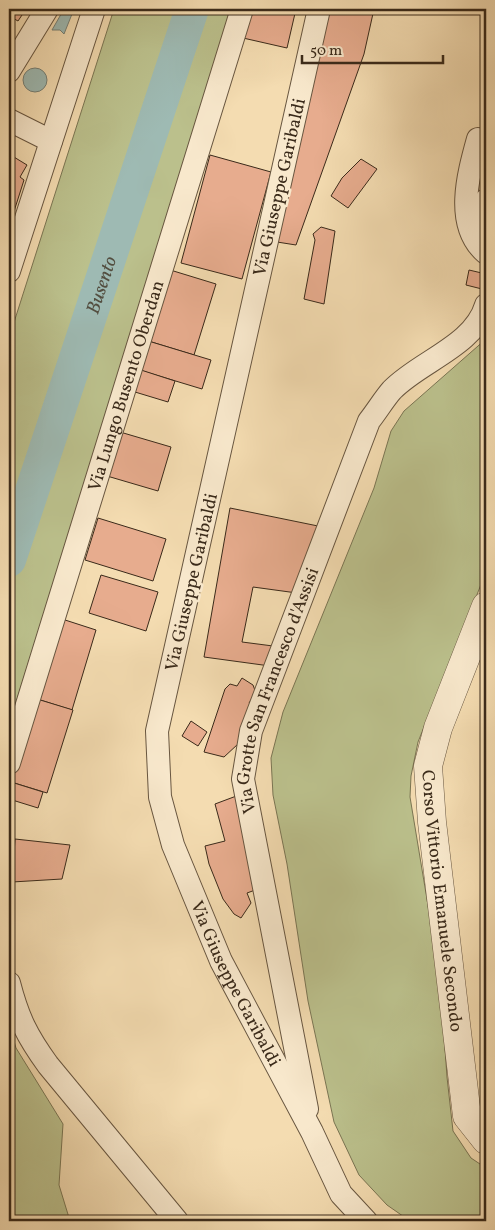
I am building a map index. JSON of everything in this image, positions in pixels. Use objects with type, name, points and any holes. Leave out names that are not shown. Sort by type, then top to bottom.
[{"type":"street","points":[[9,71],[47,9]]},
{"type":"street","points":[[9,271],[94,9]]},
{"type":"street","name":"Via Lungo Busento Oberdan","points":[[9,763],[242,9]]},
{"type":"street","name":"Via Giuseppe Garibaldi","points":[[312,1132],[221,961],[173,845],[160,797],[157,731],[319,9]]},
{"type":"street","points":[[9,120],[51,140]]},
{"type":"street","points":[[478,139],[469,172],[466,197],[469,229],[478,246],[486,253]]},
{"type":"street","points":[[486,200],[486,218]]},
{"type":"street","name":"Via Grotte San Francesco d'Assisi","points":[[312,1132],[243,778],[251,731],[369,421],[393,390],[466,335],[484,313],[486,305]]},
{"type":"street","name":"Corso Vittorio Emanuele Secondo","points":[[486,606],[438,728],[428,766],[432,822],[467,1116],[486,1140]]},
{"type":"street","points":[[9,983],[18,1017],[31,1042],[177,1221]]},
{"type":"street","points":[[312,1132],[341,1194],[366,1221]]},
{"type":"path","points":[[472,9],[478,9]]},
{"type":"green space","points":[[114,9],[233,9],[9,725],[9,338]]},
{"type":"green space","points":[[486,339],[486,572],[418,742],[411,776],[410,797],[440,978],[453,1131],[471,1158],[486,1168],[486,1221],[410,1221],[387,1205],[359,1175],[334,1122],[308,1001],[287,864],[273,795],[271,758],[283,712],[374,488],[391,431],[404,411]]},
{"type":"green space","points":[[9,1024],[16,1048],[63,1124],[59,1185],[70,1221],[9,1221]]},
{"type":"water","points":[[64,9],[74,9],[64,34],[60,30],[52,30]]},
{"type":"water","points":[[35,68],[44,71],[47,80],[44,89],[35,92],[26,89],[23,80],[26,71]]},
{"type":"building","points":[[9,9],[26,9],[18,21],[9,16]]},
{"type":"building","points":[[250,9],[296,9],[287,48],[243,38]]},
{"type":"building","points":[[330,9],[374,9],[364,54],[296,245],[277,242]]},
{"type":"building","points":[[9,154],[27,165],[20,177],[24,180],[9,227]]},
{"type":"building","points":[[210,155],[271,172],[242,279],[181,263]]},
{"type":"building","points":[[361,159],[377,169],[348,208],[331,196],[342,178]]},
{"type":"building","points":[[321,227],[335,231],[324,304],[304,299],[315,240],[313,234]]},
{"type":"building","points":[[167,269],[216,284],[194,355],[145,340]]},
{"type":"building","points":[[469,270],[486,274],[482,289],[466,285]]},
{"type":"building","points":[[145,340],[211,360],[202,389],[136,369]]},
{"type":"building","points":[[141,370],[175,381],[168,402],[135,392]]},
{"type":"building","points":[[120,432],[171,447],[158,491],[107,476]]},
{"type":"building","points":[[230,508],[318,526],[297,593],[253,587],[242,642],[273,646],[270,666],[204,657]]},
{"type":"building","points":[[98,518],[166,539],[153,581],[85,560]]},
{"type":"building","points":[[101,575],[158,592],[146,631],[89,613]]},
{"type":"building","points":[[62,619],[96,630],[72,710],[37,699]]},
{"type":"building","points":[[242,678],[253,685],[256,693],[249,703],[256,708],[238,744],[224,757],[204,752],[225,689],[230,684],[237,686]]},
{"type":"building","points":[[37,699],[73,710],[47,793],[11,782]]},
{"type":"building","points":[[191,721],[207,732],[198,746],[182,736]]},
{"type":"building","points":[[11,782],[43,792],[38,808],[9,799]]},
{"type":"building","points":[[239,795],[258,889],[247,893],[251,903],[241,918],[234,914],[223,899],[209,864],[205,846],[225,841],[215,804]]},
{"type":"building","points":[[15,839],[70,845],[62,879],[12,882]]},
{"type":"waterway","name":"Busento","points":[[9,560],[192,9]]}]
